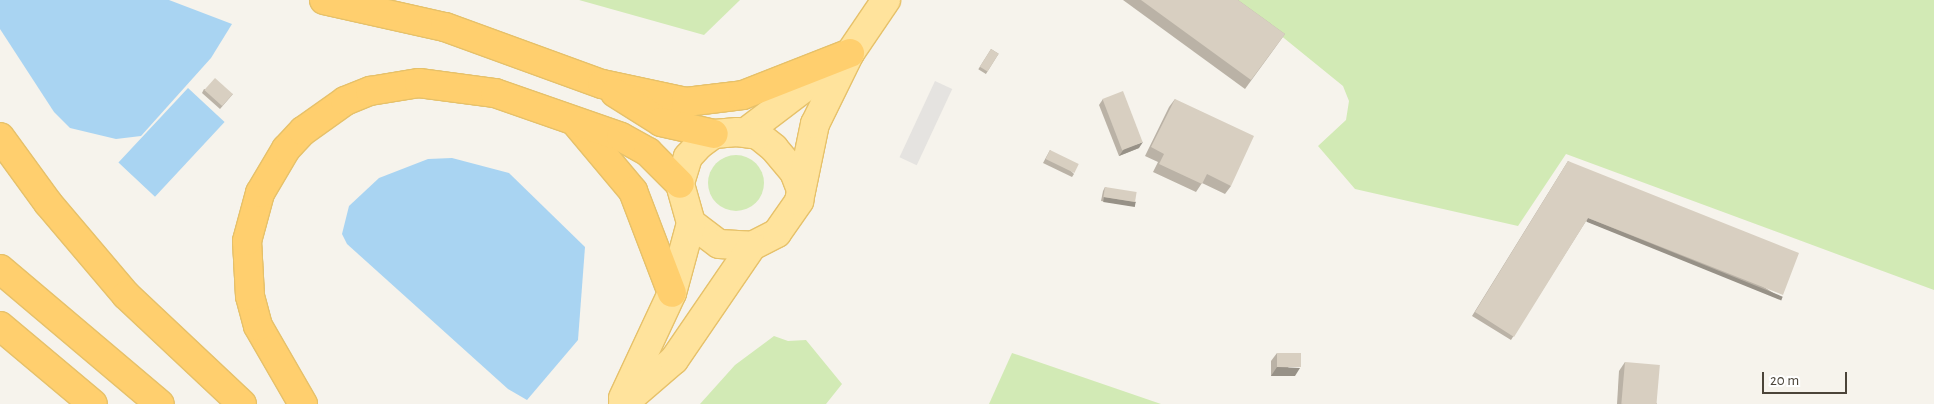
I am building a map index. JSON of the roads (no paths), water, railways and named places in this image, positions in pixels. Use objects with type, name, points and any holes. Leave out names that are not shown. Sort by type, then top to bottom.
[{"type":"highway","points":[[324,0],[445,27],[602,84],[686,102],[715,102],[850,53]]},
{"type":"highway","points":[[302,404],[258,326],[246,267],[252,216],[260,193],[286,149],[303,131],[345,101],[370,91],[419,83],[495,93],[638,146],[680,184]]},
{"type":"highway","points":[[602,84],[661,122],[714,134]]},
{"type":"highway","points":[[575,122],[617,166],[633,191],[672,293]]},
{"type":"highway","points":[[0,137],[48,203],[126,296],[242,404]]},
{"type":"highway","points":[[0,269],[160,404]]},
{"type":"highway","points":[[0,326],[93,404]]},
{"type":"main road","points":[[622,404],[674,360],[752,246],[787,223],[801,190],[815,124],[850,53],[886,0]]},
{"type":"main road","points":[[746,132],[850,53]]},
{"type":"main road","points":[[622,404],[672,293],[691,223],[680,184],[688,157],[714,134],[746,132],[774,148],[794,172],[801,190]]},
{"type":"main road","points":[[691,223],[719,244],[752,246]]},
{"type":"water","points":[[0,0],[169,0],[232,24],[211,58],[141,136],[116,139],[70,128],[54,112],[0,29]]},
{"type":"water","points":[[188,88],[225,122],[155,197],[118,163]]},
{"type":"water","points":[[452,158],[509,173],[585,247],[578,340],[527,400],[508,389],[347,244],[342,234],[349,206],[379,178],[428,159]]}]
